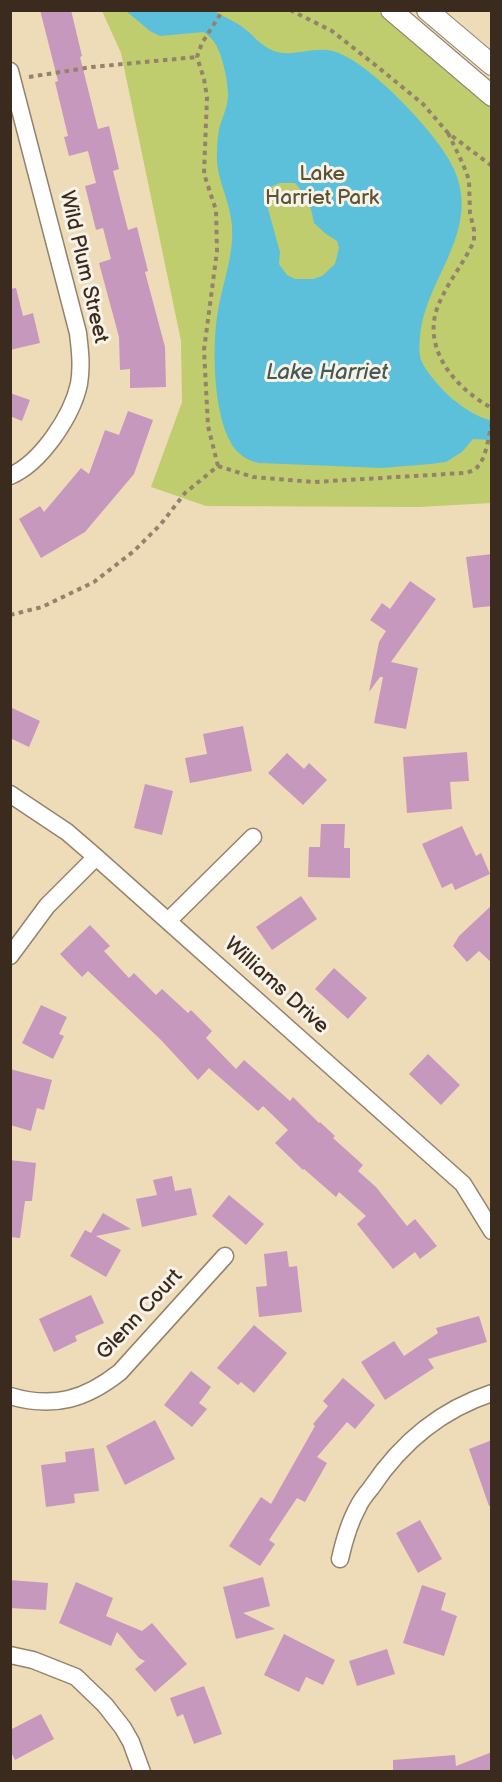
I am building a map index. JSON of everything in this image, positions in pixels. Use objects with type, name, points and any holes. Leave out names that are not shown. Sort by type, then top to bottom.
[{"type":"street","points":[[390,10],[492,96]]},
{"type":"street","points":[[427,10],[492,66]]},
{"type":"street","name":"Wild Plum Street","points":[[10,476],[31,463],[53,436],[69,410],[78,385],[81,361],[78,333],[15,102],[12,76]]},
{"type":"street","name":"Williams Drive","points":[[10,794],[67,832],[169,920],[463,1184],[492,1231]]},
{"type":"street","points":[[169,920],[253,837]]},
{"type":"street","points":[[10,956],[47,906],[96,857]]},
{"type":"street","name":"Glenn Court","points":[[10,1396],[26,1401],[69,1400],[103,1386],[120,1372],[225,1256]]},
{"type":"street","points":[[340,1559],[344,1541],[358,1506],[379,1475],[401,1449],[446,1413],[464,1403],[492,1393]]},
{"type":"street","points":[[10,1655],[33,1660],[76,1677],[105,1705],[123,1728],[142,1772]]},
{"type":"path","points":[[218,466],[208,426],[204,358],[217,252],[216,210],[204,174],[207,98],[197,57],[202,43],[224,10]]},
{"type":"path","points":[[290,10],[332,31],[423,104],[448,133],[492,166]]},
{"type":"path","points":[[12,76],[197,57]]},
{"type":"path","points":[[448,133],[464,164],[469,180],[474,241],[437,307],[433,328],[437,350],[453,379],[472,396],[492,408]]},
{"type":"path","points":[[218,466],[253,477],[326,482],[464,473],[474,470],[479,464],[484,455],[492,423]]},
{"type":"path","points":[[10,615],[42,607],[93,582],[134,552],[161,524],[185,493],[218,466]]},
{"type":"green space","name":"Lake Harriet Park","points":[[102,11],[378,11],[491,107],[491,503],[419,507],[206,506],[151,487],[182,402],[181,341],[121,53]]},
{"type":"water","name":"Lake Harriet","points":[[126,11],[216,11],[241,26],[274,51],[289,53],[328,50],[351,59],[385,85],[419,120],[446,155],[454,169],[461,192],[461,214],[457,235],[424,316],[419,349],[420,358],[430,375],[452,399],[485,419],[491,420],[491,440],[473,439],[462,452],[446,462],[382,468],[259,463],[248,460],[239,453],[230,442],[224,426],[219,408],[215,368],[215,331],[232,238],[231,217],[217,162],[219,129],[228,99],[226,74],[217,47],[204,32],[160,36],[150,31]],"holes":[[[280,183],[295,183],[308,202],[314,223],[337,241],[339,248],[335,264],[322,276],[313,279],[295,279],[287,275],[279,264],[280,252],[265,198],[270,187]]]},
{"type":"building","points":[[40,10],[71,10],[98,129],[109,126],[119,169],[113,171],[128,230],[137,227],[148,271],[145,272],[165,347],[166,387],[130,388],[130,369],[120,370],[119,337],[99,263],[111,259],[103,228],[96,230],[85,186],[96,183],[88,151],[69,156],[64,137],[68,136],[55,82],[58,81]]},
{"type":"building","points":[[16,288],[23,316],[33,313],[40,343],[10,350],[10,289]]},
{"type":"building","points":[[10,393],[30,400],[22,421],[10,416]]},
{"type":"building","points":[[128,411],[153,420],[134,474],[85,532],[41,558],[19,519],[40,506],[44,512],[81,468],[89,474],[105,430],[119,435]]},
{"type":"building","points":[[492,554],[492,606],[473,608],[466,557]]},
{"type":"building","points":[[410,581],[436,599],[391,662],[418,668],[406,729],[374,723],[383,677],[380,677],[369,692],[379,642],[386,631],[370,620],[382,603],[390,609]]},
{"type":"building","points":[[10,707],[40,721],[29,747],[10,738]]},
{"type":"building","points":[[243,726],[252,771],[190,783],[185,758],[207,754],[203,734]]},
{"type":"building","points":[[467,752],[469,781],[450,782],[452,809],[407,813],[403,757]]},
{"type":"building","points":[[287,753],[304,769],[309,763],[327,780],[303,805],[268,773]]},
{"type":"building","points":[[145,784],[173,791],[162,835],[134,828]]},
{"type":"building","points":[[321,824],[345,824],[344,848],[350,848],[350,878],[308,877],[309,847],[320,847]]},
{"type":"building","points":[[462,826],[476,856],[481,853],[490,874],[455,890],[452,883],[442,888],[422,844]]},
{"type":"building","points":[[301,896],[317,919],[272,950],[256,927]]},
{"type":"building","points":[[492,905],[492,963],[479,951],[467,962],[453,946],[459,936]]},
{"type":"building","points":[[90,925],[110,946],[104,951],[129,978],[134,973],[156,995],[162,989],[188,1013],[191,1010],[212,1031],[206,1038],[236,1069],[244,1060],[290,1101],[293,1097],[363,1165],[358,1171],[376,1187],[407,1226],[415,1219],[437,1246],[420,1259],[415,1252],[393,1269],[357,1224],[366,1216],[339,1192],[336,1197],[275,1143],[288,1130],[263,1106],[258,1111],[209,1068],[198,1080],[161,1040],[88,971],[82,977],[60,954]]},
{"type":"building","points":[[334,968],[367,998],[348,1019],[315,989]]},
{"type":"building","points":[[41,1005],[67,1017],[59,1034],[64,1036],[53,1059],[22,1043]]},
{"type":"building","points":[[428,1054],[460,1085],[441,1105],[409,1074]]},
{"type":"building","points":[[10,1069],[52,1080],[44,1110],[37,1108],[31,1131],[10,1125]]},
{"type":"building","points":[[10,1160],[36,1163],[32,1201],[25,1201],[20,1238],[10,1237]]},
{"type":"building","points":[[172,1176],[175,1191],[191,1188],[197,1215],[142,1227],[136,1199],[157,1195],[153,1180]]},
{"type":"building","points":[[229,1195],[264,1224],[246,1245],[212,1216]]},
{"type":"building","points":[[103,1213],[131,1229],[96,1236],[121,1250],[106,1277],[70,1256],[85,1230],[91,1233]]},
{"type":"building","points":[[287,1251],[289,1267],[297,1266],[302,1312],[259,1317],[256,1287],[267,1286],[264,1254]]},
{"type":"building","points":[[91,1295],[104,1323],[75,1336],[77,1341],[54,1352],[39,1319]]},
{"type":"building","points":[[479,1316],[487,1342],[428,1359],[434,1368],[385,1400],[361,1362],[394,1341],[404,1356],[438,1333],[436,1328]]},
{"type":"building","points":[[254,1325],[287,1353],[254,1393],[241,1382],[238,1385],[217,1368]]},
{"type":"building","points":[[191,1371],[211,1387],[199,1403],[207,1409],[192,1427],[164,1405]]},
{"type":"building","points":[[343,1378],[375,1405],[355,1429],[347,1422],[317,1457],[327,1463],[305,1502],[297,1498],[269,1540],[275,1544],[260,1566],[229,1546],[261,1497],[271,1504],[315,1426],[313,1424],[328,1406],[323,1401]]},
{"type":"building","points":[[155,1420],[175,1459],[125,1485],[106,1446]]},
{"type":"building","points":[[492,1440],[492,1505],[489,1506],[469,1449]]},
{"type":"building","points":[[94,1448],[99,1491],[74,1494],[75,1503],[46,1507],[41,1465],[66,1462],[65,1452]]},
{"type":"building","points":[[420,1520],[442,1559],[418,1573],[396,1533]]},
{"type":"building","points":[[263,1577],[270,1606],[243,1613],[275,1629],[236,1639],[223,1587]]},
{"type":"building","points":[[10,1580],[48,1583],[46,1610],[10,1608]]},
{"type":"building","points":[[76,1582],[113,1598],[106,1616],[142,1631],[152,1623],[187,1664],[155,1692],[135,1669],[145,1661],[139,1658],[117,1632],[111,1646],[59,1623]]},
{"type":"building","points":[[422,1585],[446,1593],[441,1610],[457,1616],[444,1656],[403,1643]]},
{"type":"building","points":[[284,1634],[335,1660],[323,1685],[306,1677],[299,1692],[264,1675]]},
{"type":"building","points":[[387,1649],[395,1674],[357,1686],[349,1661]]},
{"type":"building","points":[[204,1686],[222,1734],[194,1744],[183,1714],[177,1717],[170,1698]]},
{"type":"building","points":[[41,1714],[54,1739],[15,1760],[10,1750],[10,1730]]},
{"type":"building","points":[[492,1752],[492,1772],[393,1772],[393,1760],[455,1755],[456,1766]]}]
